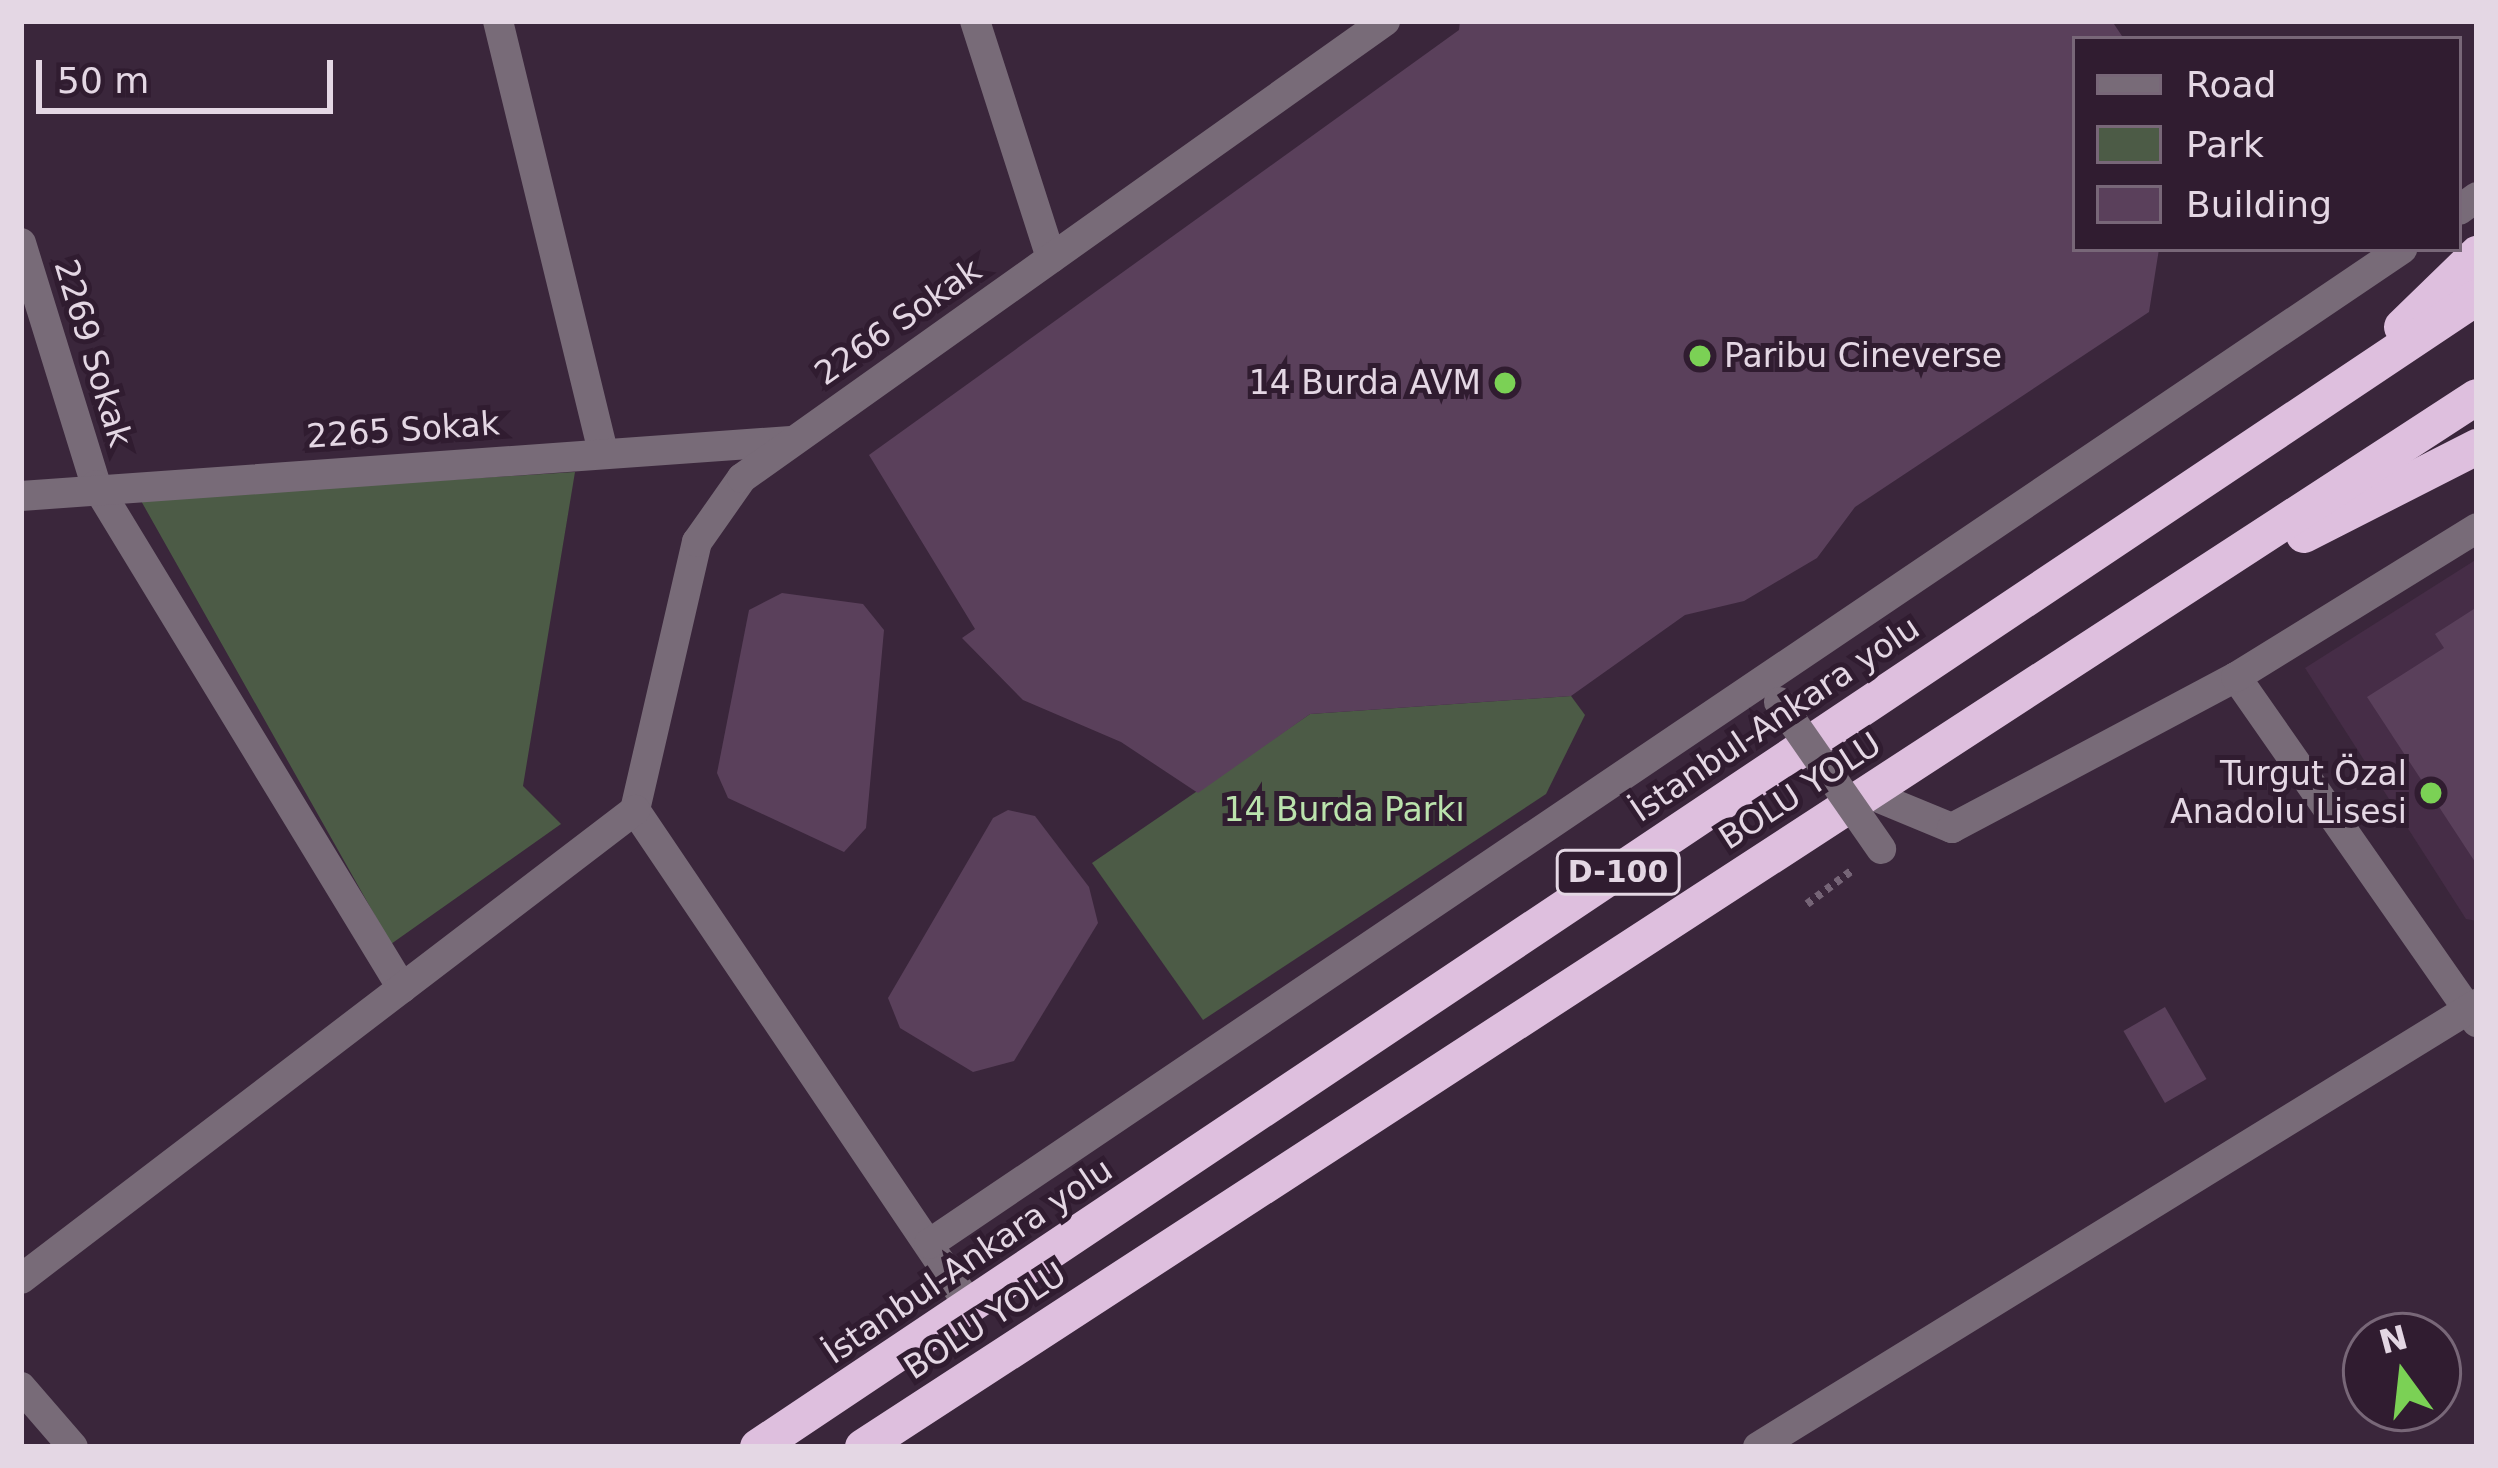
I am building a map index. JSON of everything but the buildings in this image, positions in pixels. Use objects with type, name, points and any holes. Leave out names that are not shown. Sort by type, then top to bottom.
[{"type":"highway","points":[[2340,386],[2477,254]]},
{"type":"highway","name":"İstanbul-Ankara yolu","points":[[758,1447],[2477,297]]},
{"type":"highway","name":"BOLU YOLU","points":[[863,1447],[2477,398]]},
{"type":"highway","points":[[2141,618],[2477,447]]},
{"type":"street","points":[[498,21],[603,453]]},
{"type":"street","points":[[975,21],[1051,258]]},
{"type":"street","name":"2266 Sokak","points":[[634,810],[697,542],[742,478],[1385,21]]},
{"type":"street","name":"2269 Sokak","points":[[21,243],[96,485],[401,988]]},
{"type":"street","points":[[929,1244],[2398,252]]},
{"type":"street","name":"2265 Sokak","points":[[21,496],[96,485],[791,441]]},
{"type":"street","points":[[1868,793],[1952,828],[2236,677],[2477,528]]},
{"type":"street","points":[[1758,1447],[2475,1012],[2236,677]]},
{"type":"street","points":[[1779,702],[1881,849]]},
{"type":"street","points":[[21,1279],[634,810],[971,1308]]},
{"type":"street","points":[[21,1388],[73,1447]]},
{"type":"path","points":[[1807,904],[1881,849]]},
{"type":"shaded area","name":"Turgut Özal Anadolu Lisesi","points":[[2477,559],[2477,921],[2466,919],[2305,668]]},
{"type":"green space","points":[[575,472],[523,786],[561,824],[391,944],[140,499]]},
{"type":"green space","name":"14 Burda Parkı","points":[[1571,696],[1585,715],[1546,794],[1203,1020],[1092,863],[1310,714]]},
{"type":"place","name":"Paribu Cineverse","points":[[1700,356]]},
{"type":"place","name":"14 Burda AVM","points":[[1505,383]]},
{"type":"place","name":"Turgut Özal Anadolu Lisesi","points":[[2431,793]]}]
